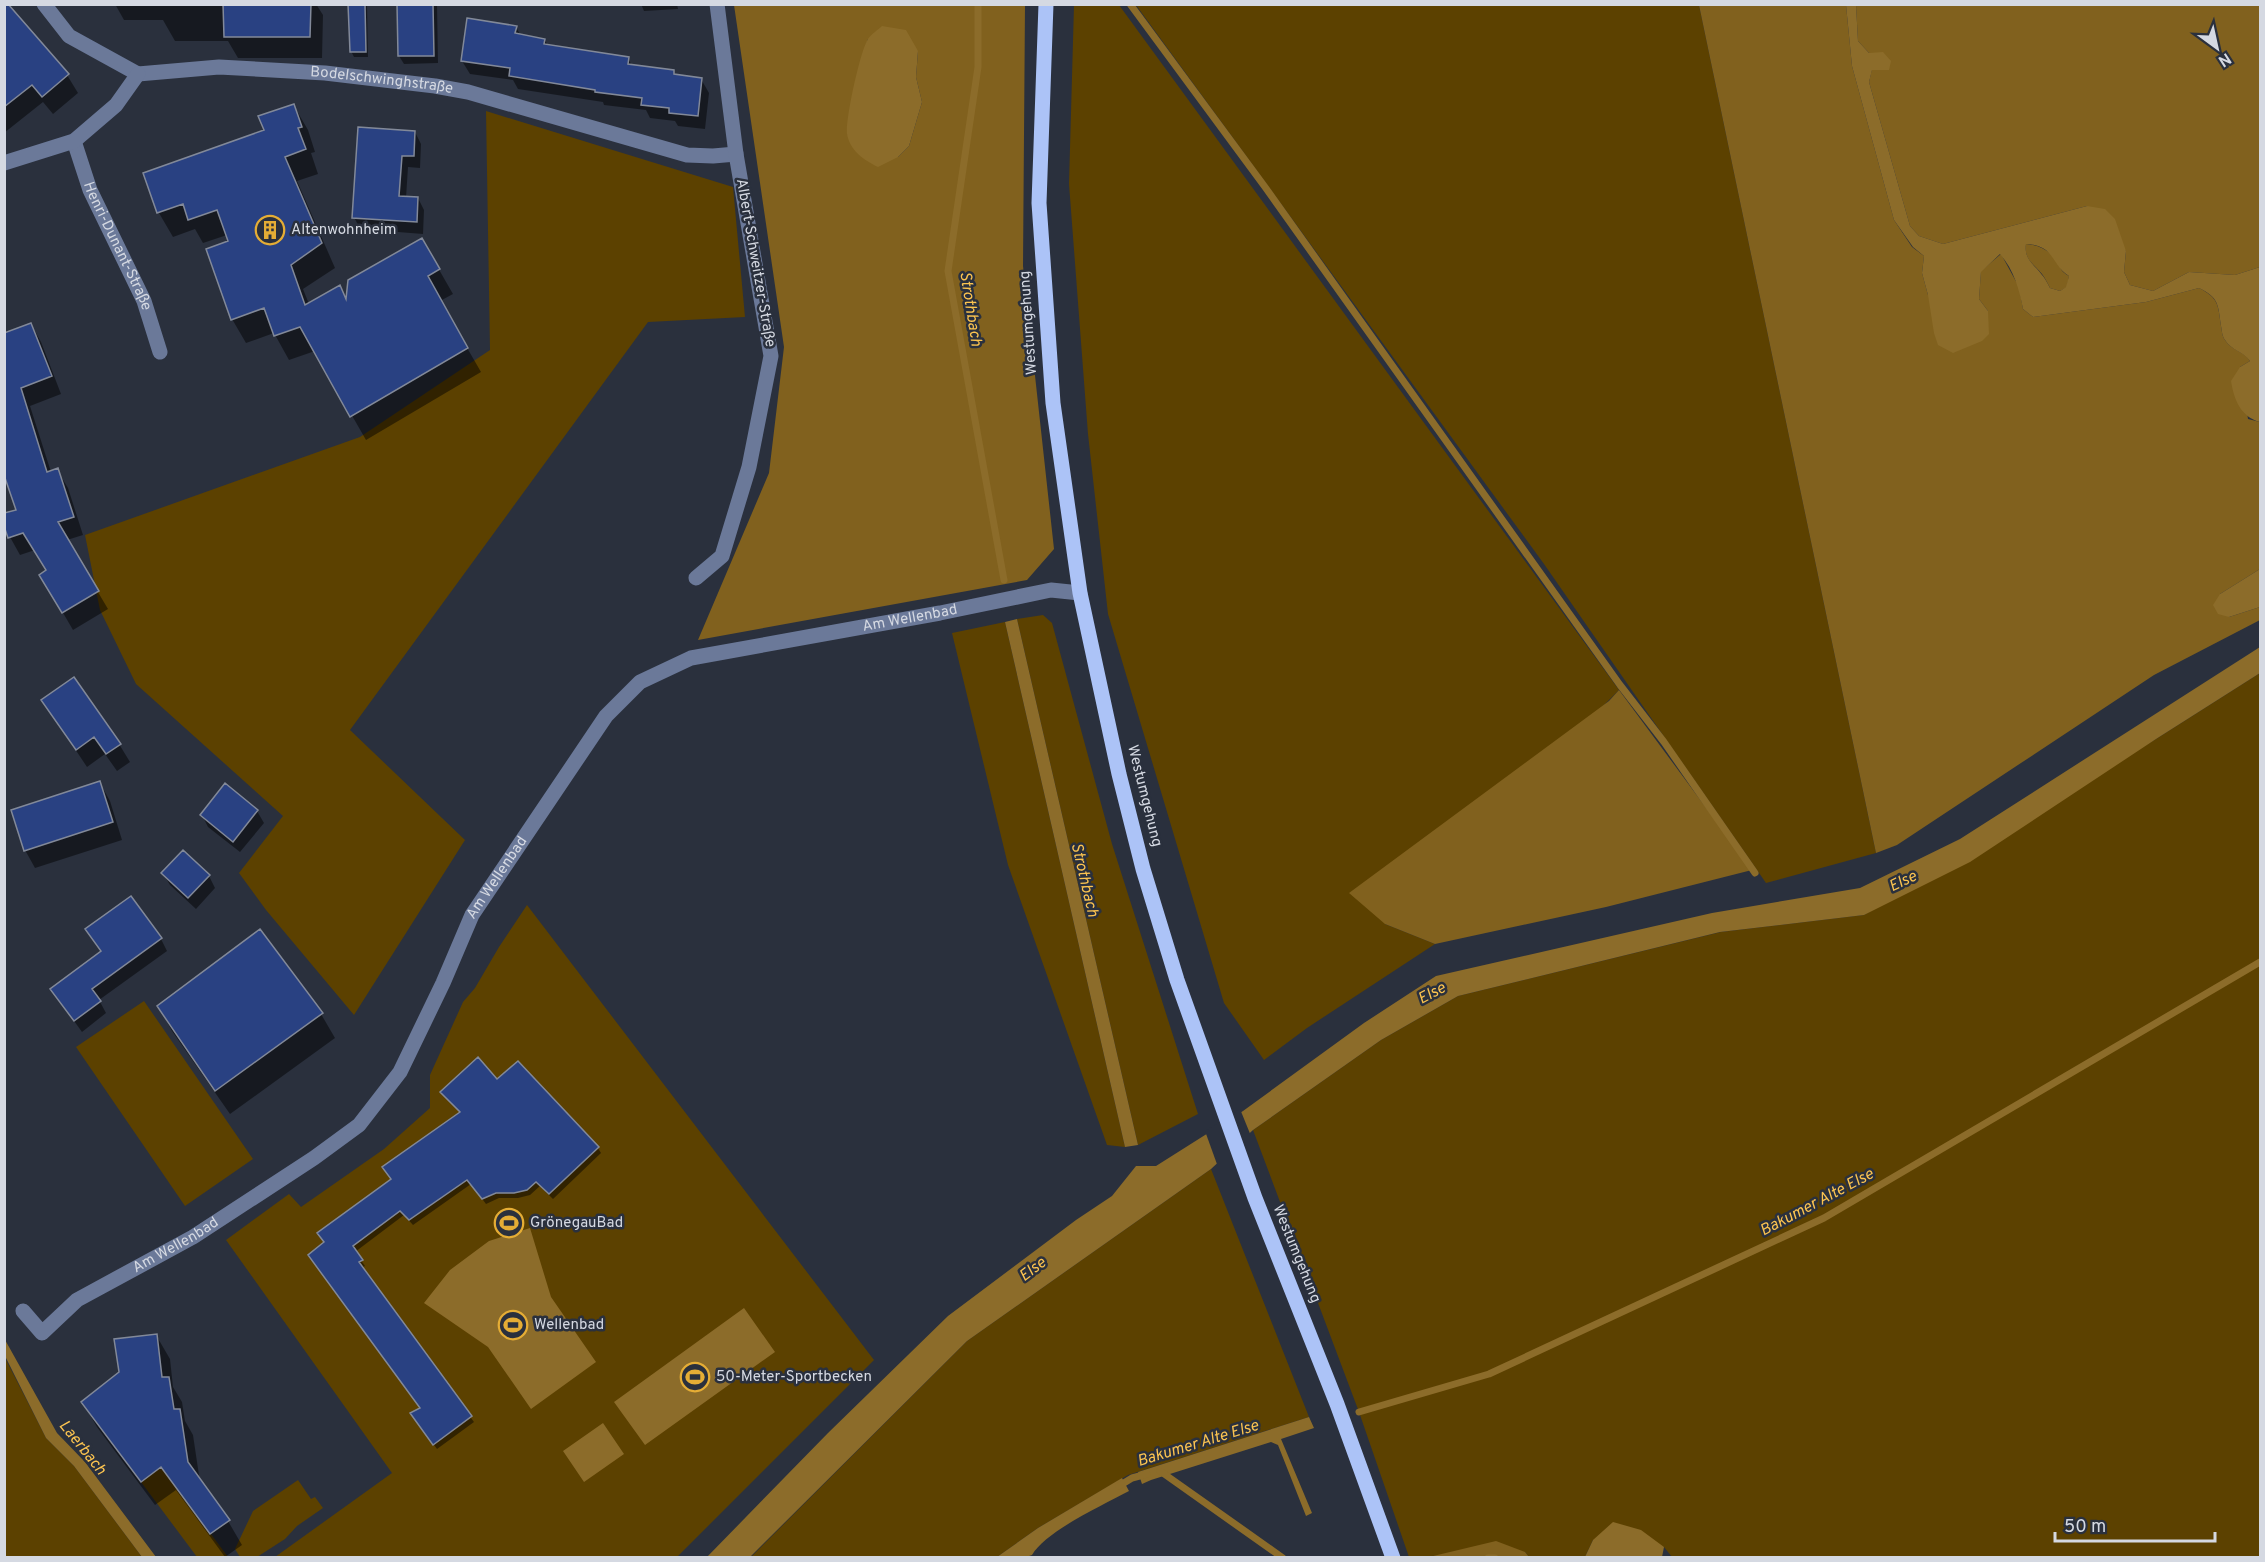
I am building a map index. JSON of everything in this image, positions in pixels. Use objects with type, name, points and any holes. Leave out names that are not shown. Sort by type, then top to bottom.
[{"type":"main road","name":"Westumgehung","points":[[1046,4],[1039,203],[1053,403],[1080,592],[1119,774],[1143,869],[1177,980],[1251,1189],[1337,1404],[1393,1557]]},
{"type":"street","points":[[4,162],[75,141],[116,105],[138,74],[69,36],[44,4]]},
{"type":"street","name":"Albert-Schweitzer-Straße","points":[[696,578],[722,556],[749,467],[771,356],[736,154],[717,4]]},
{"type":"street","name":"Bodelschwinghstraße","points":[[138,74],[219,68],[325,73],[435,86],[468,92],[687,155],[736,154]]},
{"type":"street","name":"Henri-Dunant-Straße","points":[[75,141],[90,190],[144,301],[160,352]]},
{"type":"street","name":"Am Wellenbad","points":[[23,1311],[42,1334],[77,1300],[193,1237],[314,1158],[359,1125],[400,1072],[443,983],[471,915],[606,716],[640,682],[691,658],[940,613],[1052,590],[1080,592]]},
{"type":"shaded area","points":[[734,5],[1025,5],[1023,266],[1054,549],[1027,580],[698,640],[769,473],[784,347]],"holes":[[[868,39],[918,51],[916,77],[922,102],[909,146],[898,157],[847,134],[855,86]]]},
{"type":"shaded area","points":[[1074,5],[1119,5],[1619,690],[1385,924],[1435,944],[1307,1028],[1264,1060],[1224,1003],[1108,614],[1088,434],[1069,184]]},
{"type":"shaded area","points":[[1136,5],[1699,5],[1876,853],[1766,883],[1544,564]]},
{"type":"shaded area","points":[[1699,5],[1846,5],[1852,66],[1894,220],[1912,247],[1924,256],[1922,273],[1928,295],[1988,311],[1979,299],[1981,271],[2001,254],[2019,287],[2023,309],[2033,317],[2146,302],[2199,288],[2210,295],[2216,303],[2225,340],[2250,361],[2240,367],[2248,419],[2260,422],[2260,569],[2220,594],[2229,617],[2260,607],[2260,620],[2154,675],[1897,845],[1876,853]]},
{"type":"shaded area","points":[[1856,5],[2260,5],[2260,267],[2235,275],[2189,272],[2153,291],[2130,285],[2124,272],[2126,251],[2087,206],[1943,244],[1919,236],[1910,226],[1869,82],[1872,69],[1869,53],[1858,41]]},
{"type":"shaded area","points":[[486,111],[733,187],[745,317],[648,322],[350,730],[465,840],[354,1015],[266,910],[239,873],[283,816],[136,684],[100,610],[85,535],[360,437],[490,350]]},
{"type":"shaded area","points":[[2026,244],[2043,249],[2054,257],[2062,271],[2069,276],[2067,287],[2060,291],[2050,288],[2042,274],[2028,258]]},
{"type":"shaded area","points":[[1043,615],[1052,623],[1112,844],[1198,1114],[1138,1145],[1017,619]]},
{"type":"shaded area","points":[[1005,622],[1125,1147],[1107,1145],[1008,865],[952,633]]},
{"type":"shaded area","points":[[2260,673],[2260,1557],[1672,1557],[1664,1547],[1593,1540],[1585,1557],[1529,1557],[1525,1552],[1409,1557],[1359,1412],[1253,1130],[1381,1040],[1458,996],[1721,932],[1864,915],[2156,739]]},
{"type":"shaded area","points":[[1619,690],[1752,870],[1606,907],[1435,944],[1385,924],[1349,893],[1609,701]]},
{"type":"shaded area","name":"GrönegauBad","points":[[527,905],[874,1360],[677,1557],[275,1557],[392,1473],[226,1240],[289,1194],[301,1207],[384,1149],[430,1108],[430,1075],[463,1002],[475,988]]},
{"type":"shaded area","points":[[144,1001],[253,1159],[185,1206],[76,1047]]},
{"type":"shaded area","points":[[1211,1169],[1309,1417],[1128,1475],[1038,1528],[997,1557],[750,1558],[967,1341]]},
{"type":"shaded area","points":[[4,1356],[46,1438],[74,1466],[142,1557],[5,1557]]},
{"type":"shaded area","points":[[161,1467],[228,1557],[197,1557],[141,1482]]},
{"type":"shaded area","points":[[298,1480],[311,1499],[315,1497],[323,1508],[297,1526],[285,1539],[257,1557],[240,1557],[235,1549],[253,1511]]},
{"type":"shaded area","points":[[1496,1541],[1525,1552],[1529,1557],[1429,1557]]},
{"type":"water","points":[[1846,5],[1856,5],[1858,41],[1869,53],[1883,52],[1891,61],[1889,70],[1872,70],[1869,82],[1910,226],[1919,236],[1943,244],[2087,206],[2105,209],[2115,219],[2126,251],[2124,272],[2130,285],[2153,291],[2189,272],[2235,275],[2260,267],[2260,422],[2253,420],[2243,412],[2234,395],[2231,381],[2240,367],[2250,361],[2225,340],[2216,302],[2199,288],[2146,302],[2033,317],[2023,309],[2015,280],[2000,254],[1981,272],[1979,299],[1988,311],[1989,334],[1982,341],[1953,353],[1938,345],[1922,273],[1924,256],[1913,247],[1894,220],[1852,66]],"holes":[[[2026,244],[2035,245],[2048,252],[2063,272],[2069,276],[2066,287],[2060,291],[2050,288],[2028,258]]]},
{"type":"water","points":[[882,26],[906,30],[918,51],[916,77],[922,102],[909,146],[898,157],[878,167],[854,150],[847,134],[847,127],[861,57],[869,37]]},
{"type":"water","points":[[2260,569],[2260,607],[2229,617],[2218,614],[2213,605],[2220,594]]},
{"type":"water","points":[[1017,619],[1138,1145],[1125,1147],[1005,622]]},
{"type":"water","name":"Else","points":[[2260,647],[2260,673],[1970,862],[1864,915],[1720,932],[1458,996],[1381,1040],[1253,1130],[1211,1169],[967,1341],[750,1557],[706,1558],[828,1433],[948,1316],[1076,1220],[1112,1196],[1136,1166],[1156,1166],[1243,1111],[1364,1023],[1436,976],[1712,913],[1860,888],[1960,839]]},
{"type":"water","name":"Wellenbad","points":[[530,1228],[551,1297],[596,1362],[531,1409],[488,1347],[424,1303],[450,1270],[489,1241]]},
{"type":"water","name":"50-Meter-Sportbecken","points":[[744,1308],[775,1352],[645,1445],[614,1402]]},
{"type":"water","points":[[4,1338],[57,1433],[85,1462],[156,1557],[142,1557],[74,1466],[46,1438],[5,1356]]},
{"type":"water","points":[[1309,1417],[1314,1428],[1281,1439],[1312,1513],[1306,1516],[1278,1445],[1271,1442],[1142,1484],[1138,1472]]},
{"type":"water","points":[[603,1423],[624,1454],[584,1482],[563,1451]]},
{"type":"water","points":[[1122,1478],[1129,1491],[1062,1528],[1039,1546],[1032,1555],[997,1557],[1038,1528]]},
{"type":"water","points":[[1613,1522],[1641,1530],[1664,1547],[1662,1557],[1585,1557],[1593,1540]]},
{"type":"pier","points":[[1240,1109],[1251,1136],[1218,1167],[1205,1131]]},
{"type":"building","points":[[4,4],[8,4],[69,74],[42,97],[32,85],[4,107]]},
{"type":"building","points":[[223,4],[311,4],[310,37],[224,37]]},
{"type":"building","points":[[348,4],[365,4],[366,52],[350,52]]},
{"type":"building","points":[[397,4],[433,4],[434,56],[398,56]]},
{"type":"building","points":[[467,18],[517,26],[515,33],[545,39],[544,44],[629,57],[628,64],[674,70],[674,74],[702,78],[698,116],[669,113],[669,108],[641,105],[642,98],[509,76],[510,68],[461,61]]},
{"type":"building","points":[[294,104],[302,127],[298,128],[306,149],[285,157],[322,243],[291,265],[305,305],[340,285],[346,299],[348,280],[422,238],[440,269],[428,276],[468,348],[350,417],[300,327],[274,336],[264,308],[231,320],[206,249],[228,241],[217,210],[188,220],[183,204],[157,213],[143,173],[264,130],[258,116]]},
{"type":"building","points":[[358,127],[415,131],[414,156],[402,156],[399,196],[418,197],[417,222],[352,218]]},
{"type":"building","points":[[31,323],[52,376],[21,388],[47,472],[58,468],[74,517],[58,522],[99,591],[62,613],[39,575],[46,570],[23,533],[8,538],[4,526],[4,513],[16,510],[4,475],[4,333]]},
{"type":"building","points":[[74,677],[121,744],[106,754],[94,737],[76,750],[41,700]]},
{"type":"building","points":[[100,781],[113,822],[24,851],[11,810]]},
{"type":"building","points":[[225,783],[258,810],[233,842],[200,815]]},
{"type":"building","points":[[183,850],[210,875],[188,898],[161,873]]},
{"type":"building","points":[[131,896],[162,938],[92,989],[101,1001],[74,1021],[50,989],[101,951],[85,929]]},
{"type":"building","points":[[260,929],[323,1013],[215,1091],[157,1006]]},
{"type":"building","name":"GrönegauBad","points":[[478,1057],[497,1079],[518,1061],[599,1147],[549,1194],[536,1182],[527,1190],[496,1193],[482,1199],[467,1180],[409,1220],[400,1211],[353,1246],[363,1260],[359,1262],[472,1416],[433,1445],[410,1413],[420,1408],[308,1255],[324,1242],[317,1233],[391,1179],[382,1167],[460,1112],[440,1092]]},
{"type":"building","points":[[157,1334],[162,1377],[169,1377],[174,1409],[180,1409],[188,1462],[230,1520],[210,1534],[161,1467],[141,1482],[81,1402],[119,1372],[114,1339]]},
{"type":"waterway","name":"Strothbach","points":[[978,4],[978,67],[948,271],[1004,580]]},
{"type":"waterway","points":[[1130,4],[1265,187],[1620,685],[1664,742],[1755,873]]},
{"type":"waterway","name":"Bakumer Alte Else","points":[[1359,1412],[1489,1374],[1824,1218],[2260,962]]},
{"type":"waterway","points":[[1160,1471],[1283,1558]]},
{"type":"waterway","name":"Bakumer Alte Else","points":[[1119,1486],[1132,1478],[1147,1474]]},
{"type":"waterway","points":[[1488,1558],[1495,1558]]},
{"type":"place","name":"Altenwohnheim","points":[[270,230]]},
{"type":"place","name":"GrönegauBad","points":[[509,1223]]},
{"type":"place","name":"Wellenbad","points":[[513,1325]]},
{"type":"place","name":"50-Meter-Sportbecken","points":[[695,1377]]},
{"type":"water label","name":"Laerbach","points":[[82,1448]]}]
